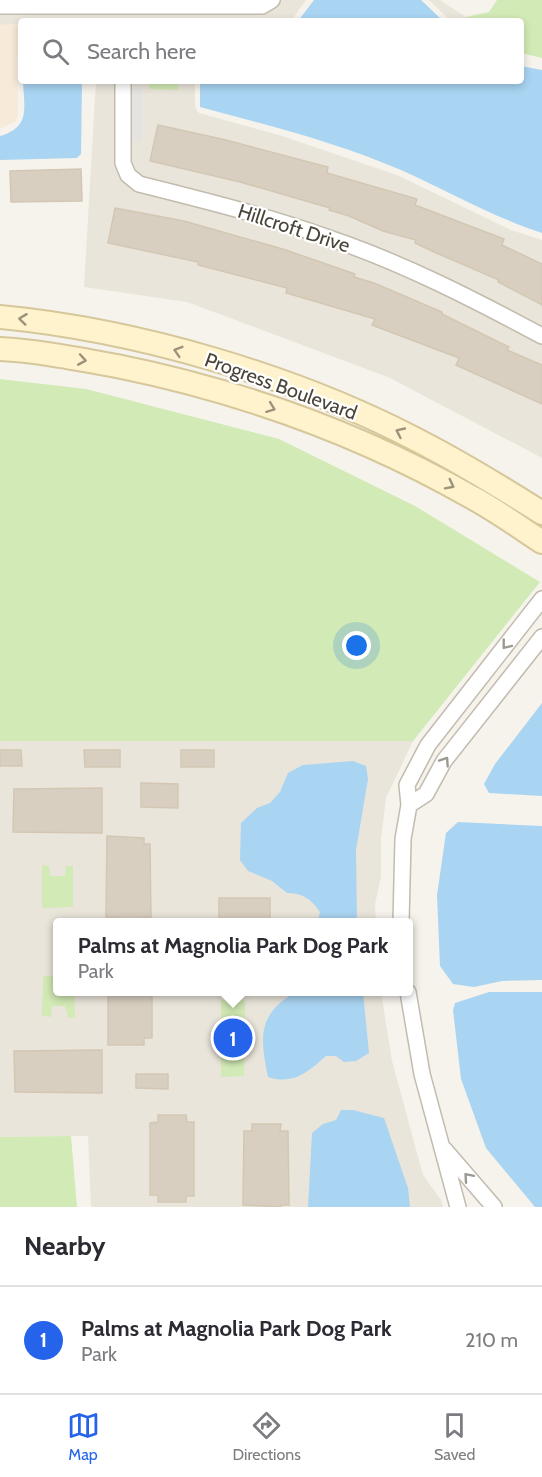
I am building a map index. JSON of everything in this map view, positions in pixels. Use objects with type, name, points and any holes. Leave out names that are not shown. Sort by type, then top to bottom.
[{"type":"main road","name":"Progress Boulevard","points":[[0,317],[97,330],[158,345],[259,375],[349,408],[416,439],[542,513]]},
{"type":"main road","name":"Progress Boulevard","points":[[0,348],[25,350],[162,375],[255,402],[405,462],[474,498],[542,542]]},
{"type":"street","points":[[0,6],[123,14],[262,6],[272,0]]},
{"type":"street","name":"Hillcroft Drive","points":[[123,84],[123,163],[128,175],[139,184],[260,216],[331,238],[403,267],[542,336]]},
{"type":"street","points":[[401,918],[403,839],[409,805],[407,785],[428,745],[542,599]]},
{"type":"street","points":[[409,805],[426,794],[444,761],[542,637]]},
{"type":"street","points":[[409,996],[422,1074],[458,1207]]},
{"type":"street","points":[[442,1147],[494,1207]]},
{"type":"shaded area","points":[[0,0],[306,0],[293,18],[18,18],[18,24],[0,25]]},
{"type":"shaded area","points":[[429,0],[440,0],[466,17],[448,18]]},
{"type":"shaded area","points":[[18,24],[18,114],[16,121],[0,129],[0,25]]},
{"type":"shaded area","points":[[96,84],[195,84],[195,107],[199,113],[279,135],[397,175],[511,230],[542,240],[542,458],[390,378],[187,302],[84,287]]},
{"type":"shaded area","points":[[130,88],[142,88],[142,142],[130,142]]},
{"type":"shaded area","points":[[0,741],[413,741],[386,798],[381,839],[381,877],[375,904],[376,918],[53,918],[53,996],[382,996],[392,1061],[423,1175],[441,1200],[443,1207],[91,1207],[88,1136],[0,1137]]},
{"type":"green space","points":[[497,0],[542,0],[542,58],[524,54],[524,18],[465,18],[489,12]]},
{"type":"green space","points":[[149,84],[178,84],[178,90],[150,89]]},
{"type":"green space","points":[[0,379],[86,389],[279,439],[415,506],[540,582],[413,741],[0,741]]},
{"type":"green space","points":[[42,865],[49,866],[50,876],[65,876],[66,866],[73,866],[73,907],[42,908]]},
{"type":"green space","points":[[43,976],[53,976],[53,996],[74,996],[75,1017],[68,1018],[65,1006],[52,1006],[51,1017],[42,1016]]},
{"type":"green space","points":[[221,1000],[245,1000],[244,1076],[221,1077]]},
{"type":"green space","points":[[71,1136],[77,1207],[0,1207],[0,1137]]},
{"type":"water","points":[[314,0],[421,0],[440,18],[300,18]]},
{"type":"water","points":[[524,67],[542,70],[542,233],[488,212],[377,160],[302,135],[200,107],[200,84],[524,84]]},
{"type":"water","points":[[23,84],[82,84],[81,154],[77,158],[0,160],[0,136],[17,127],[24,115]]},
{"type":"water","points":[[542,703],[542,796],[489,793],[484,784],[495,764]]},
{"type":"water","points":[[353,761],[366,766],[368,779],[356,850],[357,918],[319,918],[320,912],[310,900],[298,894],[287,893],[272,881],[248,871],[240,860],[241,823],[257,808],[270,803],[280,792],[288,773],[303,765]]},
{"type":"water","points":[[458,822],[542,826],[542,980],[502,981],[474,987],[453,984],[440,966],[437,895],[446,833]]},
{"type":"water","points":[[489,992],[542,992],[542,1207],[535,1207],[486,1148],[461,1079],[453,1010],[455,1003]]},
{"type":"water","points":[[290,996],[363,996],[369,1053],[356,1061],[344,1062],[336,1056],[326,1056],[299,1076],[285,1079],[268,1077],[263,1039],[264,1028],[274,1009]]},
{"type":"water","points":[[341,1110],[353,1110],[384,1118],[408,1188],[410,1207],[308,1207],[312,1133],[323,1124],[336,1120]]},
{"type":"building","points":[[158,125],[328,167],[327,173],[417,199],[415,205],[504,239],[502,245],[542,264],[542,305],[498,282],[499,280],[415,243],[416,240],[383,231],[329,210],[330,208],[240,182],[150,161]]},
{"type":"building","points":[[81,169],[82,201],[11,202],[10,171]]},
{"type":"building","points":[[115,208],[184,221],[286,250],[355,274],[354,277],[374,283],[442,312],[509,347],[507,350],[542,365],[542,404],[456,365],[459,358],[372,325],[375,319],[286,293],[287,288],[198,265],[198,262],[108,243]]},
{"type":"building","points":[[0,750],[21,750],[22,766],[0,766]]},
{"type":"building","points":[[84,750],[120,750],[120,767],[85,767]]},
{"type":"building","points":[[181,750],[214,750],[214,767],[181,767]]},
{"type":"building","points":[[141,783],[178,784],[178,808],[141,807]]},
{"type":"building","points":[[102,788],[102,833],[13,832],[14,789]]},
{"type":"building","points":[[107,836],[144,838],[144,844],[150,844],[151,917],[106,917]]},
{"type":"building","points":[[219,898],[270,898],[270,918],[219,918]]},
{"type":"building","points":[[108,996],[152,996],[152,1038],[144,1038],[144,1045],[108,1045]]},
{"type":"building","points":[[102,1050],[102,1093],[15,1092],[14,1051]]},
{"type":"building","points":[[136,1074],[168,1074],[168,1089],[136,1088]]},
{"type":"building","points":[[158,1115],[186,1115],[187,1122],[194,1122],[194,1196],[186,1196],[186,1202],[158,1202],[158,1195],[150,1195],[150,1123],[158,1122]]},
{"type":"building","points":[[252,1124],[281,1124],[280,1131],[288,1131],[289,1205],[281,1205],[281,1207],[243,1205],[244,1131],[252,1131]]},
{"type":"place","name":"Palms at Magnolia Park Dog Park","points":[[233,1038]]}]
